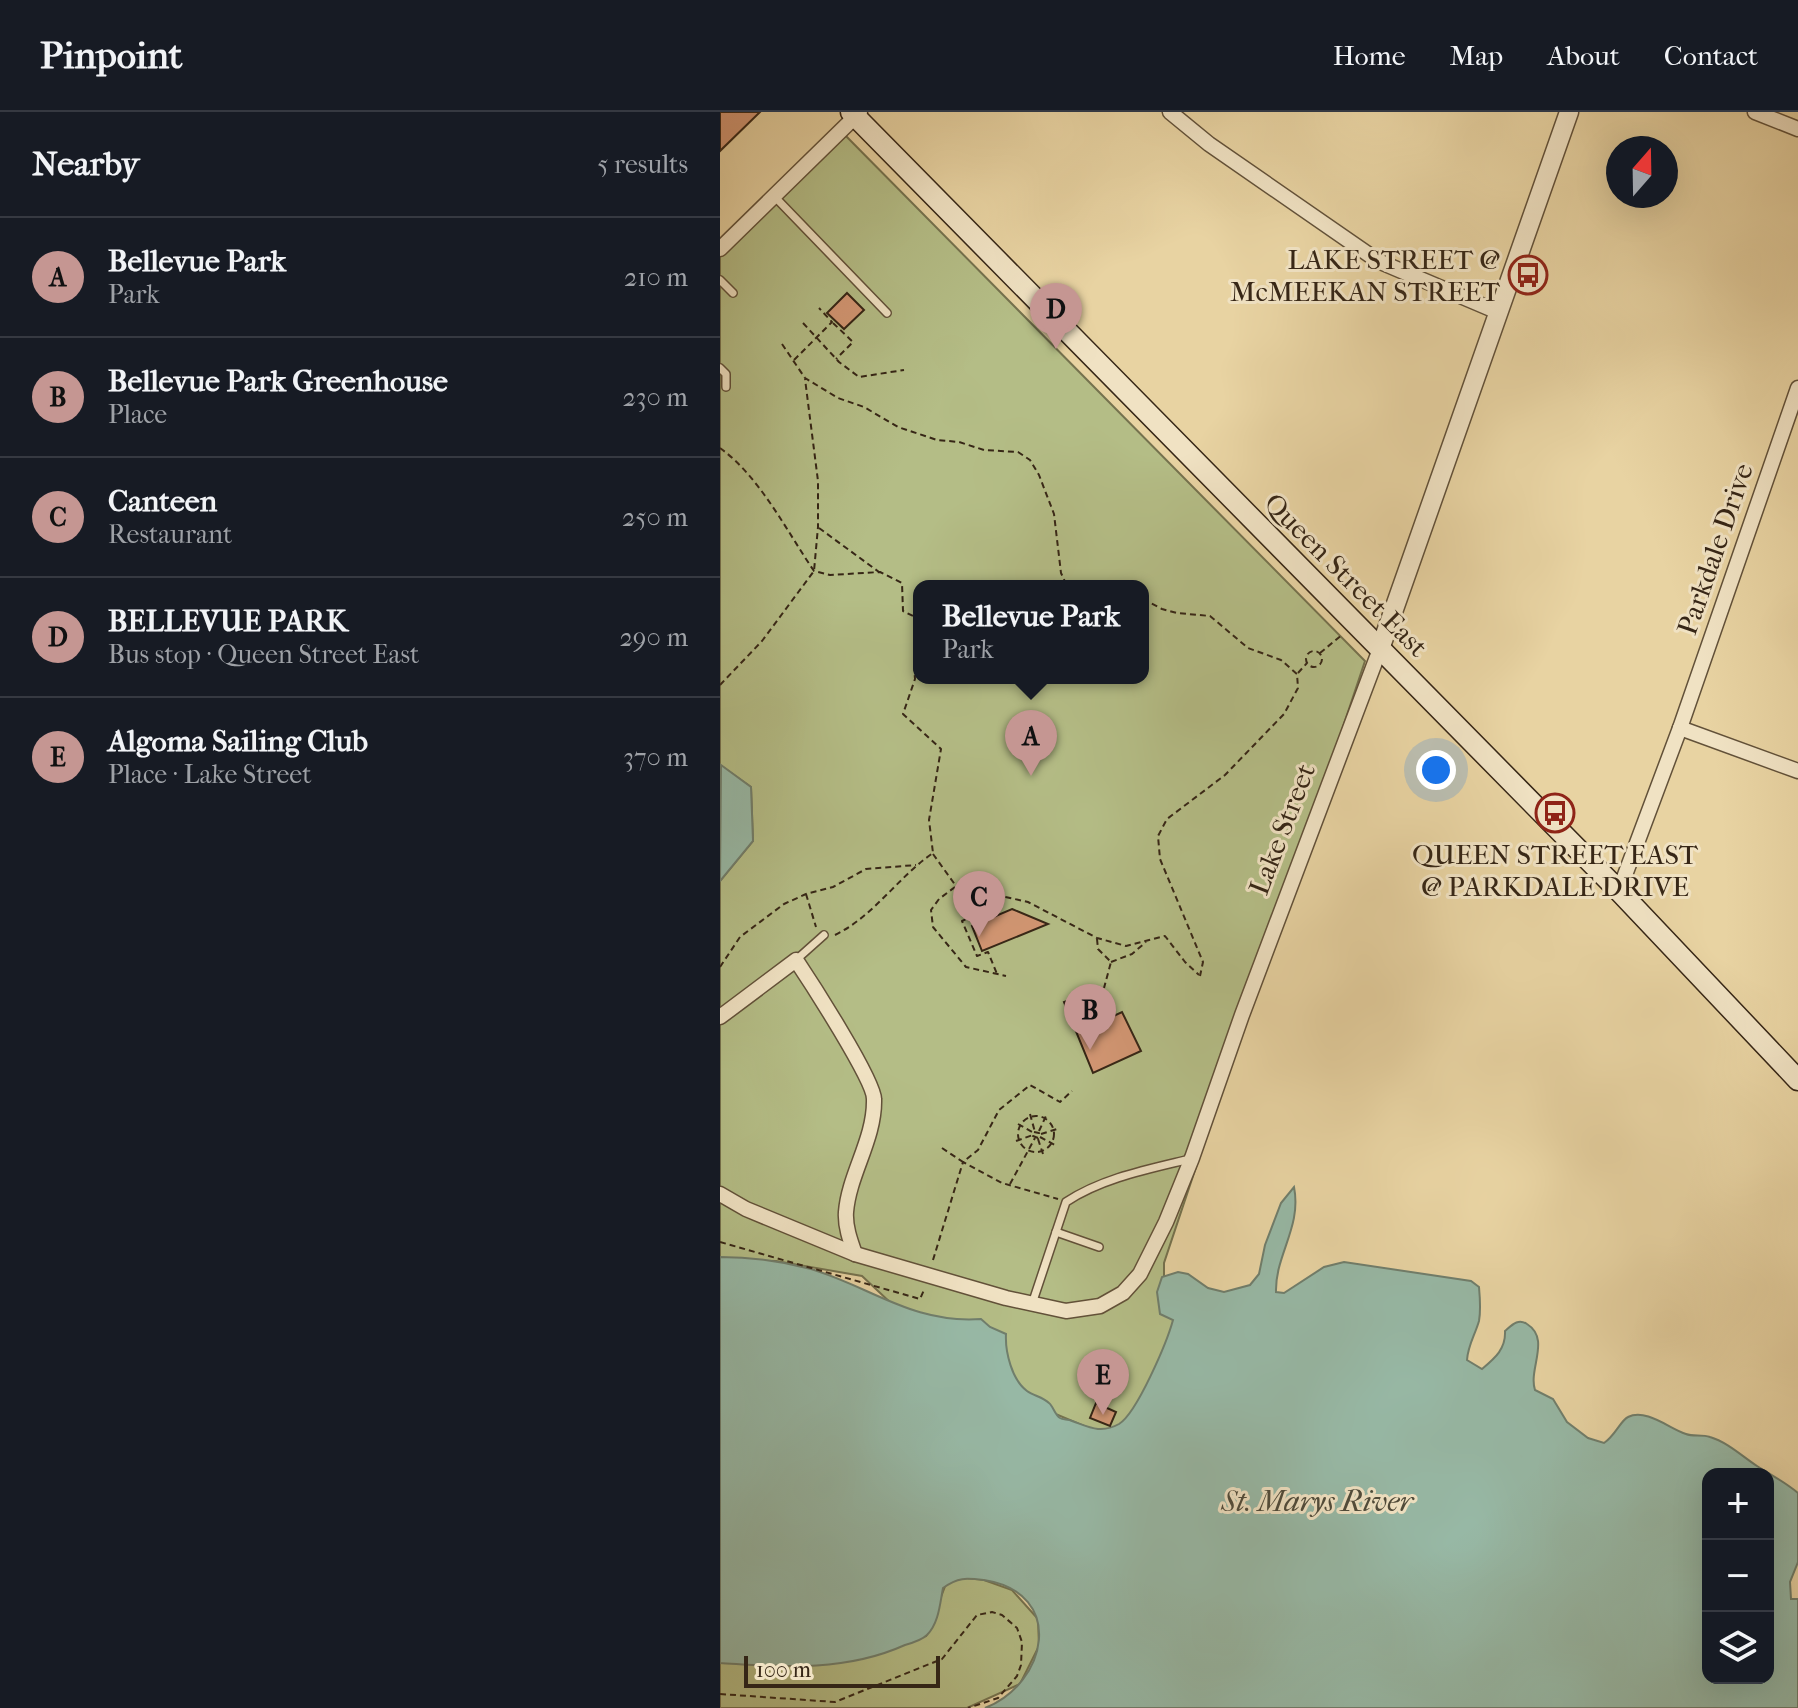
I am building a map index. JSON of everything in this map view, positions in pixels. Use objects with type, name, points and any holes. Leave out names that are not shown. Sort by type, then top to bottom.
[{"type":"main road","name":"Queen Street East","points":[[856,114],[1353,624],[1619,891],[1798,1080]]},
{"type":"street","points":[[1170,112],[1209,144],[1378,261],[1498,312]]},
{"type":"street","name":"Lake Street","points":[[720,1194],[746,1209],[855,1254],[1066,1311],[1084,1310],[1112,1301],[1140,1274],[1166,1222],[1192,1158],[1242,1015],[1380,649],[1569,112]]},
{"type":"street","points":[[1755,112],[1798,129]]},
{"type":"street","points":[[720,249],[856,114]]},
{"type":"street","name":"Parkdale Drive","points":[[1619,891],[1680,728],[1798,388]]},
{"type":"street","points":[[1680,728],[1798,771]]},
{"type":"street","points":[[720,1017],[796,960],[874,1094],[868,1138],[846,1210],[855,1254]]},
{"type":"lane","points":[[774,196],[887,313]]},
{"type":"lane","points":[[720,280],[733,293]]},
{"type":"lane","points":[[720,368],[726,374],[726,387]]},
{"type":"lane","points":[[796,960],[824,935]]},
{"type":"lane","points":[[1032,1304],[1066,1202],[1094,1188],[1192,1158]]},
{"type":"lane","points":[[1056,1232],[1099,1247]]},
{"type":"path","points":[[819,308],[853,342],[836,359]]},
{"type":"path","points":[[794,360],[832,322]]},
{"type":"path","points":[[803,323],[836,359],[859,377],[904,370]]},
{"type":"path","points":[[720,685],[762,641],[814,571],[818,481],[805,378],[782,344]]},
{"type":"path","points":[[805,378],[838,398],[864,407],[923,437],[959,442],[984,450],[1018,452],[1030,460],[1054,514],[1064,580]]},
{"type":"path","points":[[720,448],[734,458],[758,489],[814,571],[830,575],[880,572]]},
{"type":"path","points":[[818,527],[880,572],[902,583],[903,611],[913,616]]},
{"type":"path","points":[[913,684],[903,714],[941,749],[929,820],[933,853],[956,886],[1028,902],[1097,938],[1126,946],[1165,936],[1200,976],[1203,962],[1160,859],[1158,836],[1167,819],[1225,775],[1284,714],[1298,688],[1297,674],[1281,660],[1248,648],[1210,616],[1177,613],[1149,602]]},
{"type":"path","points":[[1319,653],[1353,624]]},
{"type":"path","points":[[1297,674],[1308,663],[1308,654],[1313,651],[1319,653]]},
{"type":"path","points":[[1308,663],[1314,667],[1319,665],[1322,661],[1319,653]]},
{"type":"path","points":[[806,894],[813,925],[824,935],[837,935],[886,899],[916,865],[933,853]]},
{"type":"path","points":[[720,967],[740,937],[784,904],[833,887],[866,869],[916,865]]},
{"type":"path","points":[[956,886],[931,910],[933,927],[966,967],[1006,976]]},
{"type":"path","points":[[967,889],[978,914],[962,921],[977,956],[988,952],[997,974]]},
{"type":"path","points":[[1097,938],[1098,949],[1111,962]]},
{"type":"path","points":[[1111,962],[1132,954],[1147,941]]},
{"type":"path","points":[[1104,988],[1111,962]]},
{"type":"path","points":[[720,1242],[920,1299],[963,1162],[978,1150],[999,1110],[1030,1085],[1060,1102],[1072,1091]]},
{"type":"path","points":[[1031,1116],[1042,1152]]},
{"type":"path","points":[[1031,1116],[1046,1117],[1055,1129],[1053,1144],[1042,1152],[1028,1150],[1018,1140],[1019,1125],[1031,1116]]},
{"type":"path","points":[[1010,1185],[1046,1117]]},
{"type":"path","points":[[1019,1125],[1053,1144]]},
{"type":"path","points":[[1018,1140],[1055,1129]]},
{"type":"path","points":[[942,1148],[1010,1185],[1066,1202]]},
{"type":"path","points":[[720,1694],[835,1702],[942,1659],[977,1615],[992,1612],[1002,1615],[1017,1628],[1022,1642],[1017,1676],[998,1698],[968,1708]]},
{"type":"green space","points":[[841,131],[1365,661],[1164,1263],[1164,1283],[1206,1303],[1136,1427],[1096,1431],[1046,1410],[925,1335],[862,1276],[776,1261],[720,1260],[720,881],[753,841],[751,787],[720,765],[720,249]]},
{"type":"green space","points":[[949,1576],[984,1580],[1012,1590],[1038,1619],[1039,1646],[1020,1684],[967,1708],[720,1708],[720,1661],[926,1636]]},
{"type":"water","points":[[721,765],[751,787],[753,841],[720,881]]},
{"type":"water","name":"St. Marys River","points":[[1294,1187],[1292,1228],[1280,1266],[1276,1292],[1284,1293],[1324,1267],[1344,1262],[1471,1281],[1479,1287],[1480,1313],[1467,1360],[1482,1369],[1502,1348],[1505,1331],[1515,1323],[1524,1322],[1534,1330],[1537,1338],[1535,1390],[1553,1399],[1567,1422],[1588,1438],[1604,1443],[1628,1417],[1642,1415],[1686,1434],[1707,1436],[1722,1442],[1760,1468],[1702,1468],[1702,1684],[1774,1684],[1774,1476],[1798,1493],[1798,1562],[1790,1582],[1791,1599],[1798,1599],[1798,1708],[985,1708],[1006,1696],[1023,1680],[1034,1660],[1039,1640],[1037,1620],[1028,1602],[1010,1588],[972,1579],[958,1580],[943,1588],[937,1619],[925,1637],[882,1654],[814,1666],[720,1663],[720,1257],[800,1266],[913,1310],[934,1316],[981,1319],[1006,1334],[1010,1365],[1027,1391],[1047,1401],[1061,1419],[1106,1429],[1119,1424],[1134,1406],[1170,1330],[1173,1320],[1160,1314],[1157,1292],[1162,1277],[1178,1272],[1188,1274],[1208,1288],[1224,1292],[1250,1285],[1259,1274],[1265,1245],[1281,1203]]},
{"type":"building","points":[[720,112],[760,112],[720,151]]},
{"type":"building","points":[[847,293],[864,310],[844,329],[827,313]]},
{"type":"building","points":[[1012,909],[1048,924],[982,951],[972,926]]},
{"type":"building","points":[[1092,991],[1103,1021],[1122,1012],[1141,1051],[1093,1073],[1064,1002]]},
{"type":"building","points":[[1096,1403],[1116,1412],[1110,1426],[1090,1418]]},
{"type":"place","name":"LAKE STREET @ McMEEKAN STREET","points":[[1528,275]]},
{"type":"place","name":"BELLEVUE PARK","points":[[1056,349]]},
{"type":"place","name":"Bellevue Park","points":[[1031,776]]},
{"type":"place","name":"QUEEN STREET EAST @ PARKDALE DRIVE","points":[[1555,813]]},
{"type":"place","name":"Canteen","points":[[979,937]]},
{"type":"place","name":"Bellevue Park Greenhouse","points":[[1090,1050]]},
{"type":"place","name":"Algoma Sailing Club","points":[[1103,1415]]}]
